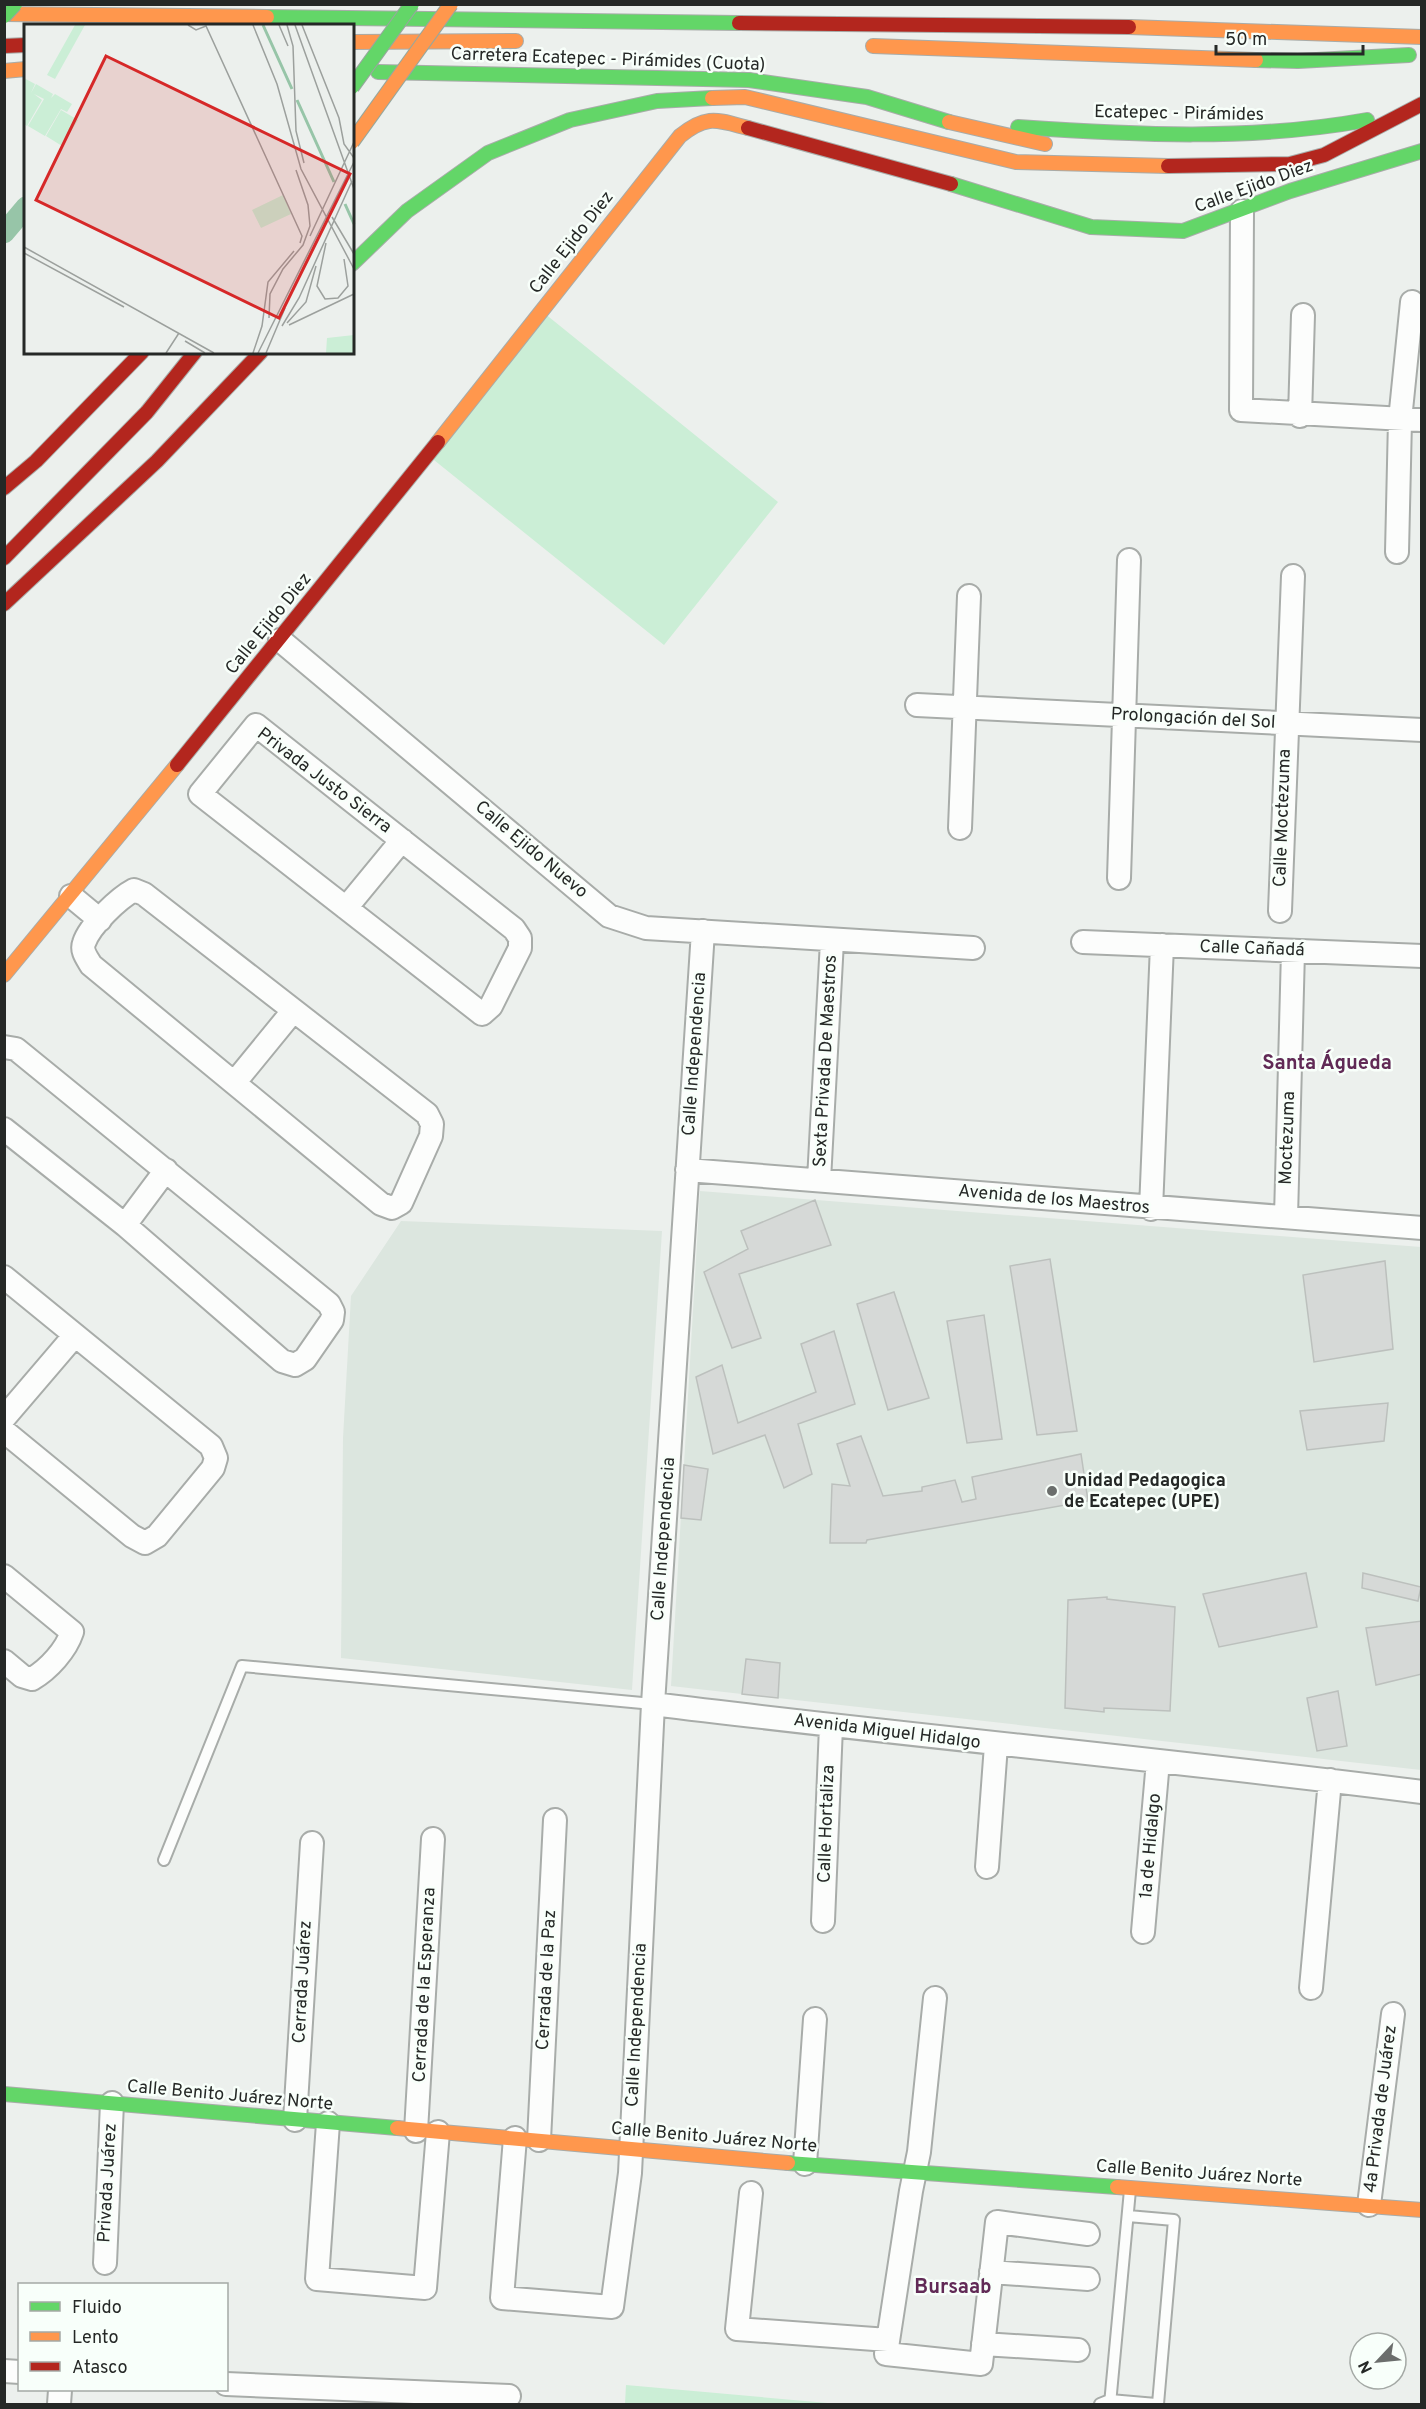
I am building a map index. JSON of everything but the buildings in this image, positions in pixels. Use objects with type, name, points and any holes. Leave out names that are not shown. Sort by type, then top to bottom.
[{"type":"main road","points":[[4,15],[15,4]]},
{"type":"main road","points":[[354,78],[396,4]]},
{"type":"main road","points":[[354,79],[412,4]]},
{"type":"main road","points":[[354,139],[451,4]]},
{"type":"main road","points":[[4,15],[93,13],[1180,28],[1422,37]]},
{"type":"main road","points":[[354,42],[529,41]]},
{"type":"main road","points":[[4,46],[24,45]]},
{"type":"main road","points":[[861,46],[1298,61],[1422,54]]},
{"type":"main road","points":[[4,71],[24,69]]},
{"type":"main road","name":"Carretera Ecatepec - Pirámides (Cuota)","points":[[354,80],[749,80],[867,98],[926,117],[1017,140],[1060,146]]},
{"type":"main road","points":[[354,262],[406,211],[488,153],[570,120],[657,101],[745,97],[1016,162],[1270,166],[1324,155],[1422,104]]},
{"type":"main road","points":[[1291,149],[1322,143],[1422,99]]},
{"type":"main road","name":"Ecatepec - Pirámides","points":[[983,130],[1018,127],[1182,134],[1271,134],[1322,130],[1373,119]]},
{"type":"main road","name":"Calle Ejido Diez","points":[[4,975],[198,741],[680,136],[696,123],[718,120],[992,195],[1091,226],[1183,231],[1242,211],[1290,191],[1422,151]]},
{"type":"main road","points":[[1138,148],[1160,148]]},
{"type":"main road","points":[[4,488],[36,461],[140,354]]},
{"type":"main road","points":[[4,558],[147,412],[193,354]]},
{"type":"main road","points":[[4,604],[157,461],[259,354]]},
{"type":"main road","name":"Calle Benito Juárez Norte","points":[[4,2094],[805,2164],[1422,2210]]},
{"type":"street","points":[[1242,211],[1241,411],[1300,416],[1411,420]]},
{"type":"street","points":[[1397,552],[1411,420],[1412,302]]},
{"type":"street","points":[[1300,416],[1303,315]]},
{"type":"street","points":[[1119,878],[1129,561]]},
{"type":"street","name":"Calle Moctezuma","points":[[1280,911],[1293,576]]},
{"type":"street","points":[[960,828],[969,596]]},
{"type":"street","name":"Calle Ejido Nuevo","points":[[279,640],[609,916],[646,928],[973,948]]},
{"type":"street","name":"Prolongación del Sol","points":[[917,705],[1422,730]]},
{"type":"street","name":"Privada Justo Sierra","points":[[256,725],[402,840],[514,929],[520,938],[520,948],[491,1006],[482,1014],[473,1010],[200,794],[224,761],[256,725]]},
{"type":"street","points":[[198,741],[224,761]]},
{"type":"street","name":"Privada Justo Sierra","points":[[346,908],[402,840]]},
{"type":"street","points":[[134,890],[293,1011],[427,1114],[432,1124],[431,1136],[401,1203],[392,1208],[381,1204],[91,965],[84,953],[83,943],[100,920],[123,896],[134,890]]},
{"type":"street","points":[[71,896],[100,920]]},
{"type":"street","name":"Calle Independencia","points":[[515,2138],[502,2298],[612,2307],[630,2173],[653,1704],[703,931]]},
{"type":"street","name":"Sexta Privada De Maestros","points":[[819,1180],[832,941]]},
{"type":"street","name":"Calle Cañadá","points":[[1083,942],[1422,956]]},
{"type":"street","points":[[1151,1209],[1161,945]]},
{"type":"street","name":"Moctezuma","points":[[1286,1217],[1293,951]]},
{"type":"street","points":[[235,1082],[293,1011]]},
{"type":"street","points":[[4,1047],[16,1049],[329,1304],[333,1312],[332,1320],[305,1359],[295,1365],[282,1360],[125,1225],[4,1129]]},
{"type":"street","points":[[125,1225],[166,1170]]},
{"type":"street","name":"Avenida de los Maestros","points":[[687,1170],[1151,1209],[1422,1228]]},
{"type":"street","points":[[4,1277],[211,1446],[216,1458],[213,1468],[157,1536],[145,1543],[132,1536],[4,1431]]},
{"type":"street","points":[[4,1418],[75,1335]]},
{"type":"street","points":[[4,1576],[72,1632],[69,1642],[42,1673],[32,1679],[22,1676],[4,1661]]},
{"type":"street","name":"Avenida Miguel Hidalgo","points":[[653,1704],[996,1745],[1220,1765],[1422,1792]]},
{"type":"street","name":"Calle Hortaliza","points":[[823,1921],[831,1726]]},
{"type":"street","points":[[987,1867],[996,1745]]},
{"type":"street","name":"1a de Hidalgo","points":[[1143,1932],[1158,1761]]},
{"type":"street","points":[[1311,1988],[1330,1780]]},
{"type":"street","name":"Cerrada de la Paz","points":[[538,2140],[555,1820]]},
{"type":"street","name":"Cerrada de la Esperanza","points":[[328,2123],[317,2279],[425,2288],[433,1839]]},
{"type":"street","name":"Cerrada Juárez","points":[[295,2120],[312,1843]]},
{"type":"street","points":[[935,1998],[919,2152],[886,2354],[981,2364],[997,2222],[1088,2235]]},
{"type":"street","name":"4a Privada de Juárez","points":[[1369,2205],[1393,2013]]},
{"type":"street","points":[[805,2164],[815,2019]]},
{"type":"street","name":"Privada Juárez","points":[[105,2263],[112,2103]]},
{"type":"street","points":[[751,2193],[737,2329],[888,2340]]},
{"type":"street","points":[[991,2272],[1088,2279]]},
{"type":"street","points":[[983,2344],[1078,2350]]},
{"type":"street","points":[[228,2384],[417,2398],[509,2396]]},
{"type":"lane","name":"Avenida Miguel Hidalgo","points":[[164,1860],[242,1666],[653,1704]]},
{"type":"lane","points":[[1128,2216],[1174,2220],[1157,2404],[1106,2403],[1130,2187]]},
{"type":"shaded area","name":"Unidad Pedagogica de Ecatepec (UPE)","points":[[700,1191],[1421,1247],[1421,1770],[671,1686]]},
{"type":"shaded area","points":[[401,1221],[662,1231],[632,1690],[341,1658],[343,1438],[351,1296]]},
{"type":"green space","points":[[544,313],[778,502],[664,645],[429,456]]},
{"type":"green space","points":[[626,2385],[839,2404],[625,2404]]},
{"type":"waterway","points":[[4,233],[24,209]]},
{"type":"traffic: fast","points":[[4,16],[15,4]]},
{"type":"traffic: fast","points":[[354,84],[412,4]]},
{"type":"traffic: fast","points":[[267,17],[739,23]]},
{"type":"traffic: fast","points":[[1256,60],[1298,61],[1409,55]]},
{"type":"traffic: fast","points":[[378,72],[749,80],[867,97],[949,122]]},
{"type":"traffic: fast","points":[[354,262],[407,211],[488,153],[570,120],[657,101],[712,98]]},
{"type":"traffic: fast","points":[[1018,127],[1149,134],[1236,134],[1323,127],[1367,120]]},
{"type":"traffic: fast","points":[[951,184],[1091,227],[1183,231],[1290,191],[1422,151]]},
{"type":"traffic: fast","points":[[4,2094],[397,2128]]},
{"type":"traffic: fast","points":[[788,2163],[1117,2187]]},
{"type":"traffic: slow","points":[[354,139],[451,4]]},
{"type":"traffic: slow","points":[[4,14],[267,17]]},
{"type":"traffic: slow","points":[[1129,27],[1422,37]]},
{"type":"traffic: slow","points":[[354,42],[516,41]]},
{"type":"traffic: slow","points":[[873,46],[1256,60]]},
{"type":"traffic: slow","points":[[4,71],[24,69]]},
{"type":"traffic: slow","points":[[712,98],[745,97],[1016,162],[1168,166]]},
{"type":"traffic: slow","points":[[438,442],[680,136],[698,124],[712,121],[748,128]]},
{"type":"traffic: slow","points":[[949,122],[1045,144]]},
{"type":"traffic: slow","points":[[4,975],[177,765]]},
{"type":"traffic: slow","points":[[397,2128],[788,2163]]},
{"type":"traffic: slow","points":[[1117,2187],[1422,2210]]},
{"type":"traffic: jam","points":[[739,23],[1129,27]]},
{"type":"traffic: jam","points":[[4,46],[24,45]]},
{"type":"traffic: jam","points":[[1168,166],[1290,164],[1324,155],[1422,104]]},
{"type":"traffic: jam","points":[[748,128],[951,184]]},
{"type":"traffic: jam","points":[[4,488],[36,461],[140,354]]},
{"type":"traffic: jam","points":[[4,558],[147,412],[193,354]]},
{"type":"traffic: jam","points":[[4,604],[157,461],[259,354]]},
{"type":"traffic: jam","points":[[177,765],[438,442]]},
{"type":"place","name":"Unidad Pedagogica de Ecatepec (UPE)","points":[[1052,1491]]},
{"type":"district","name":"Santa Águeda","points":[[1327,1064]]},
{"type":"district","name":"Bursaab","points":[[953,2288]]}]
